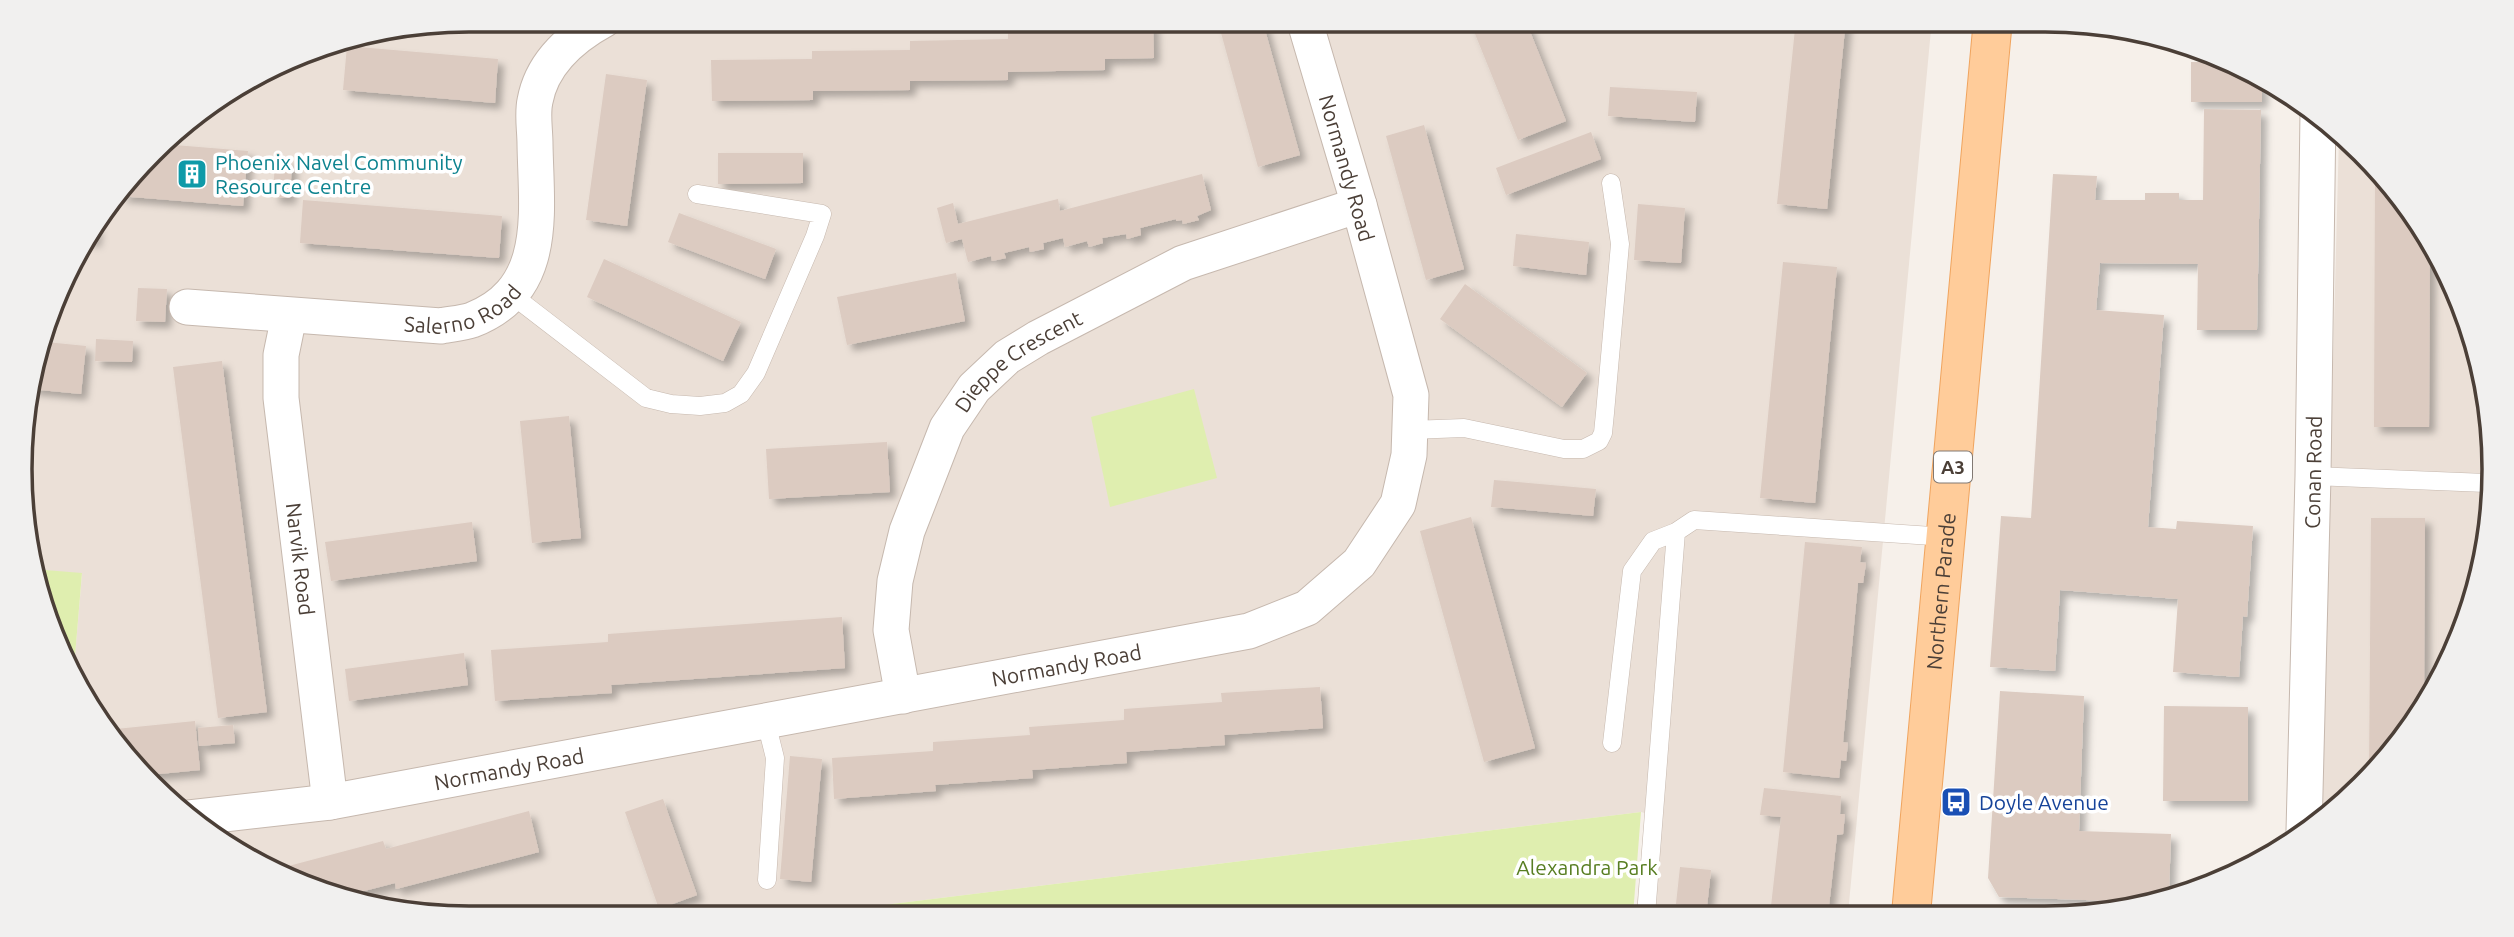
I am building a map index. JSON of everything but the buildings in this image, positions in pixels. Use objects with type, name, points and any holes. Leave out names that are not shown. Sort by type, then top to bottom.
[{"type":"main road","name":"Northern Parade","points":[[1912,906],[1992,32]]},
{"type":"street","name":"Salerno Road","points":[[187,307],[441,326],[471,320],[498,307],[512,295],[526,272],[535,247],[534,102],[542,78],[556,54],[581,32]]},
{"type":"street","name":"Normandy Road","points":[[204,816],[330,802],[1250,631],[1307,608],[1359,563],[1398,504],[1409,455],[1411,395],[1308,32]]},
{"type":"street","name":"Conan Road","points":[[2304,820],[2318,127]]},
{"type":"street","name":"Dieppe Crescent","points":[[903,696],[891,630],[895,580],[907,531],[947,428],[974,388],[1007,358],[1038,338],[1183,263],[1359,205]]},
{"type":"street","name":"Narvik Road","points":[[289,316],[281,355],[281,398],[330,802]]},
{"type":"lane","points":[[1410,430],[1464,428],[1564,449],[1583,449],[1599,441],[1603,433],[1620,244],[1611,183]]},
{"type":"lane","points":[[512,295],[646,398],[671,404],[700,406],[725,402],[741,394],[756,373],[822,214],[697,194]]},
{"type":"lane","points":[[2313,476],[2482,483]]},
{"type":"lane","points":[[1612,743],[1632,571],[1653,541],[1676,532],[1693,520],[1947,537]]},
{"type":"lane","points":[[1647,906],[1676,532]]},
{"type":"lane","points":[[766,722],[775,758],[766,880]]},
{"type":"shaded area","points":[[440,32],[1931,32],[1849,906],[1637,906],[1645,813],[1641,812],[876,906],[468,906],[383,897],[355,891],[301,872],[250,847],[202,815],[159,778],[105,711],[75,657],[82,574],[43,570],[32,497],[32,440],[40,383],[55,328],[77,275],[122,202],[159,159],[180,140],[250,90],[301,65],[355,46]]},
{"type":"shaded area","points":[[2339,144],[2374,180],[2409,226],[2449,301],[2468,355],[2479,411],[2482,497],[2468,582],[2437,662],[2392,735],[2355,778],[2321,807]]},
{"type":"green space","points":[[1194,389],[1217,478],[1110,507],[1091,417]]},
{"type":"green space","points":[[43,570],[82,573],[75,657],[55,609]]},
{"type":"green space","name":"Alexandra Park","points":[[1641,812],[1634,906],[876,906]]},
{"type":"place","name":"Phoenix Navel Community Resource Centre","points":[[192,174]]},
{"type":"place","name":"Doyle Avenue","points":[[1956,802]]}]
